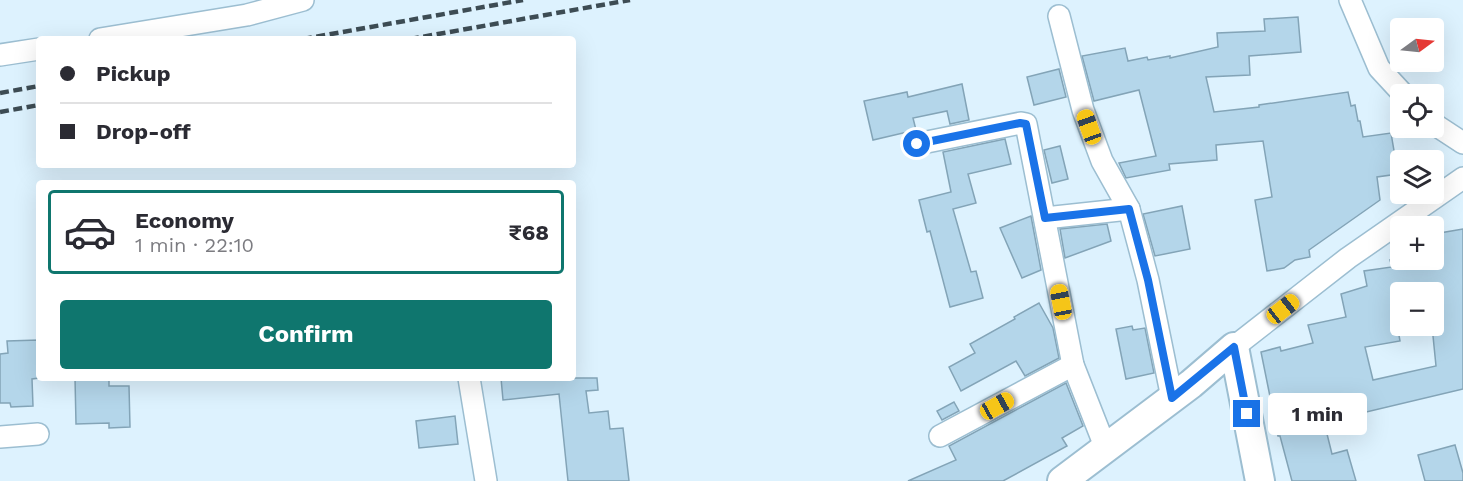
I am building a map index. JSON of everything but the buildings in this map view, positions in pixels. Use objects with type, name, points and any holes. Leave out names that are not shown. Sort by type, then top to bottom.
[{"type":"street","points":[[114,36],[248,7],[303,0]]},
{"type":"street","points":[[1350,0],[1378,68],[1393,84]]},
{"type":"street","points":[[1059,16],[1087,120],[1102,161],[1129,209],[1148,280],[1172,398]]},
{"type":"street","points":[[0,56],[36,50]]},
{"type":"street","points":[[917,144],[1020,123],[1026,124],[1073,365],[1106,449]]},
{"type":"street","points":[[1444,131],[1463,143]]},
{"type":"street","points":[[1062,481],[1172,398],[1348,258],[1463,177]]},
{"type":"street","points":[[1045,218],[1129,209]]},
{"type":"street","points":[[1234,347],[1260,481]]},
{"type":"street","points":[[940,436],[1073,365]]},
{"type":"street","points":[[469,381],[486,481]]},
{"type":"street","points":[[0,437],[38,434]]},
{"type":"railway","points":[[320,36],[523,0]]},
{"type":"railway","points":[[427,36],[630,0]]},
{"type":"railway","points":[[0,93],[36,87]]},
{"type":"railway","points":[[0,112],[36,106]]},
{"type":"route","points":[[917,144],[1020,123],[1026,124],[1045,218],[1129,209],[1148,280],[1172,398],[1234,347],[1247,414]]}]
